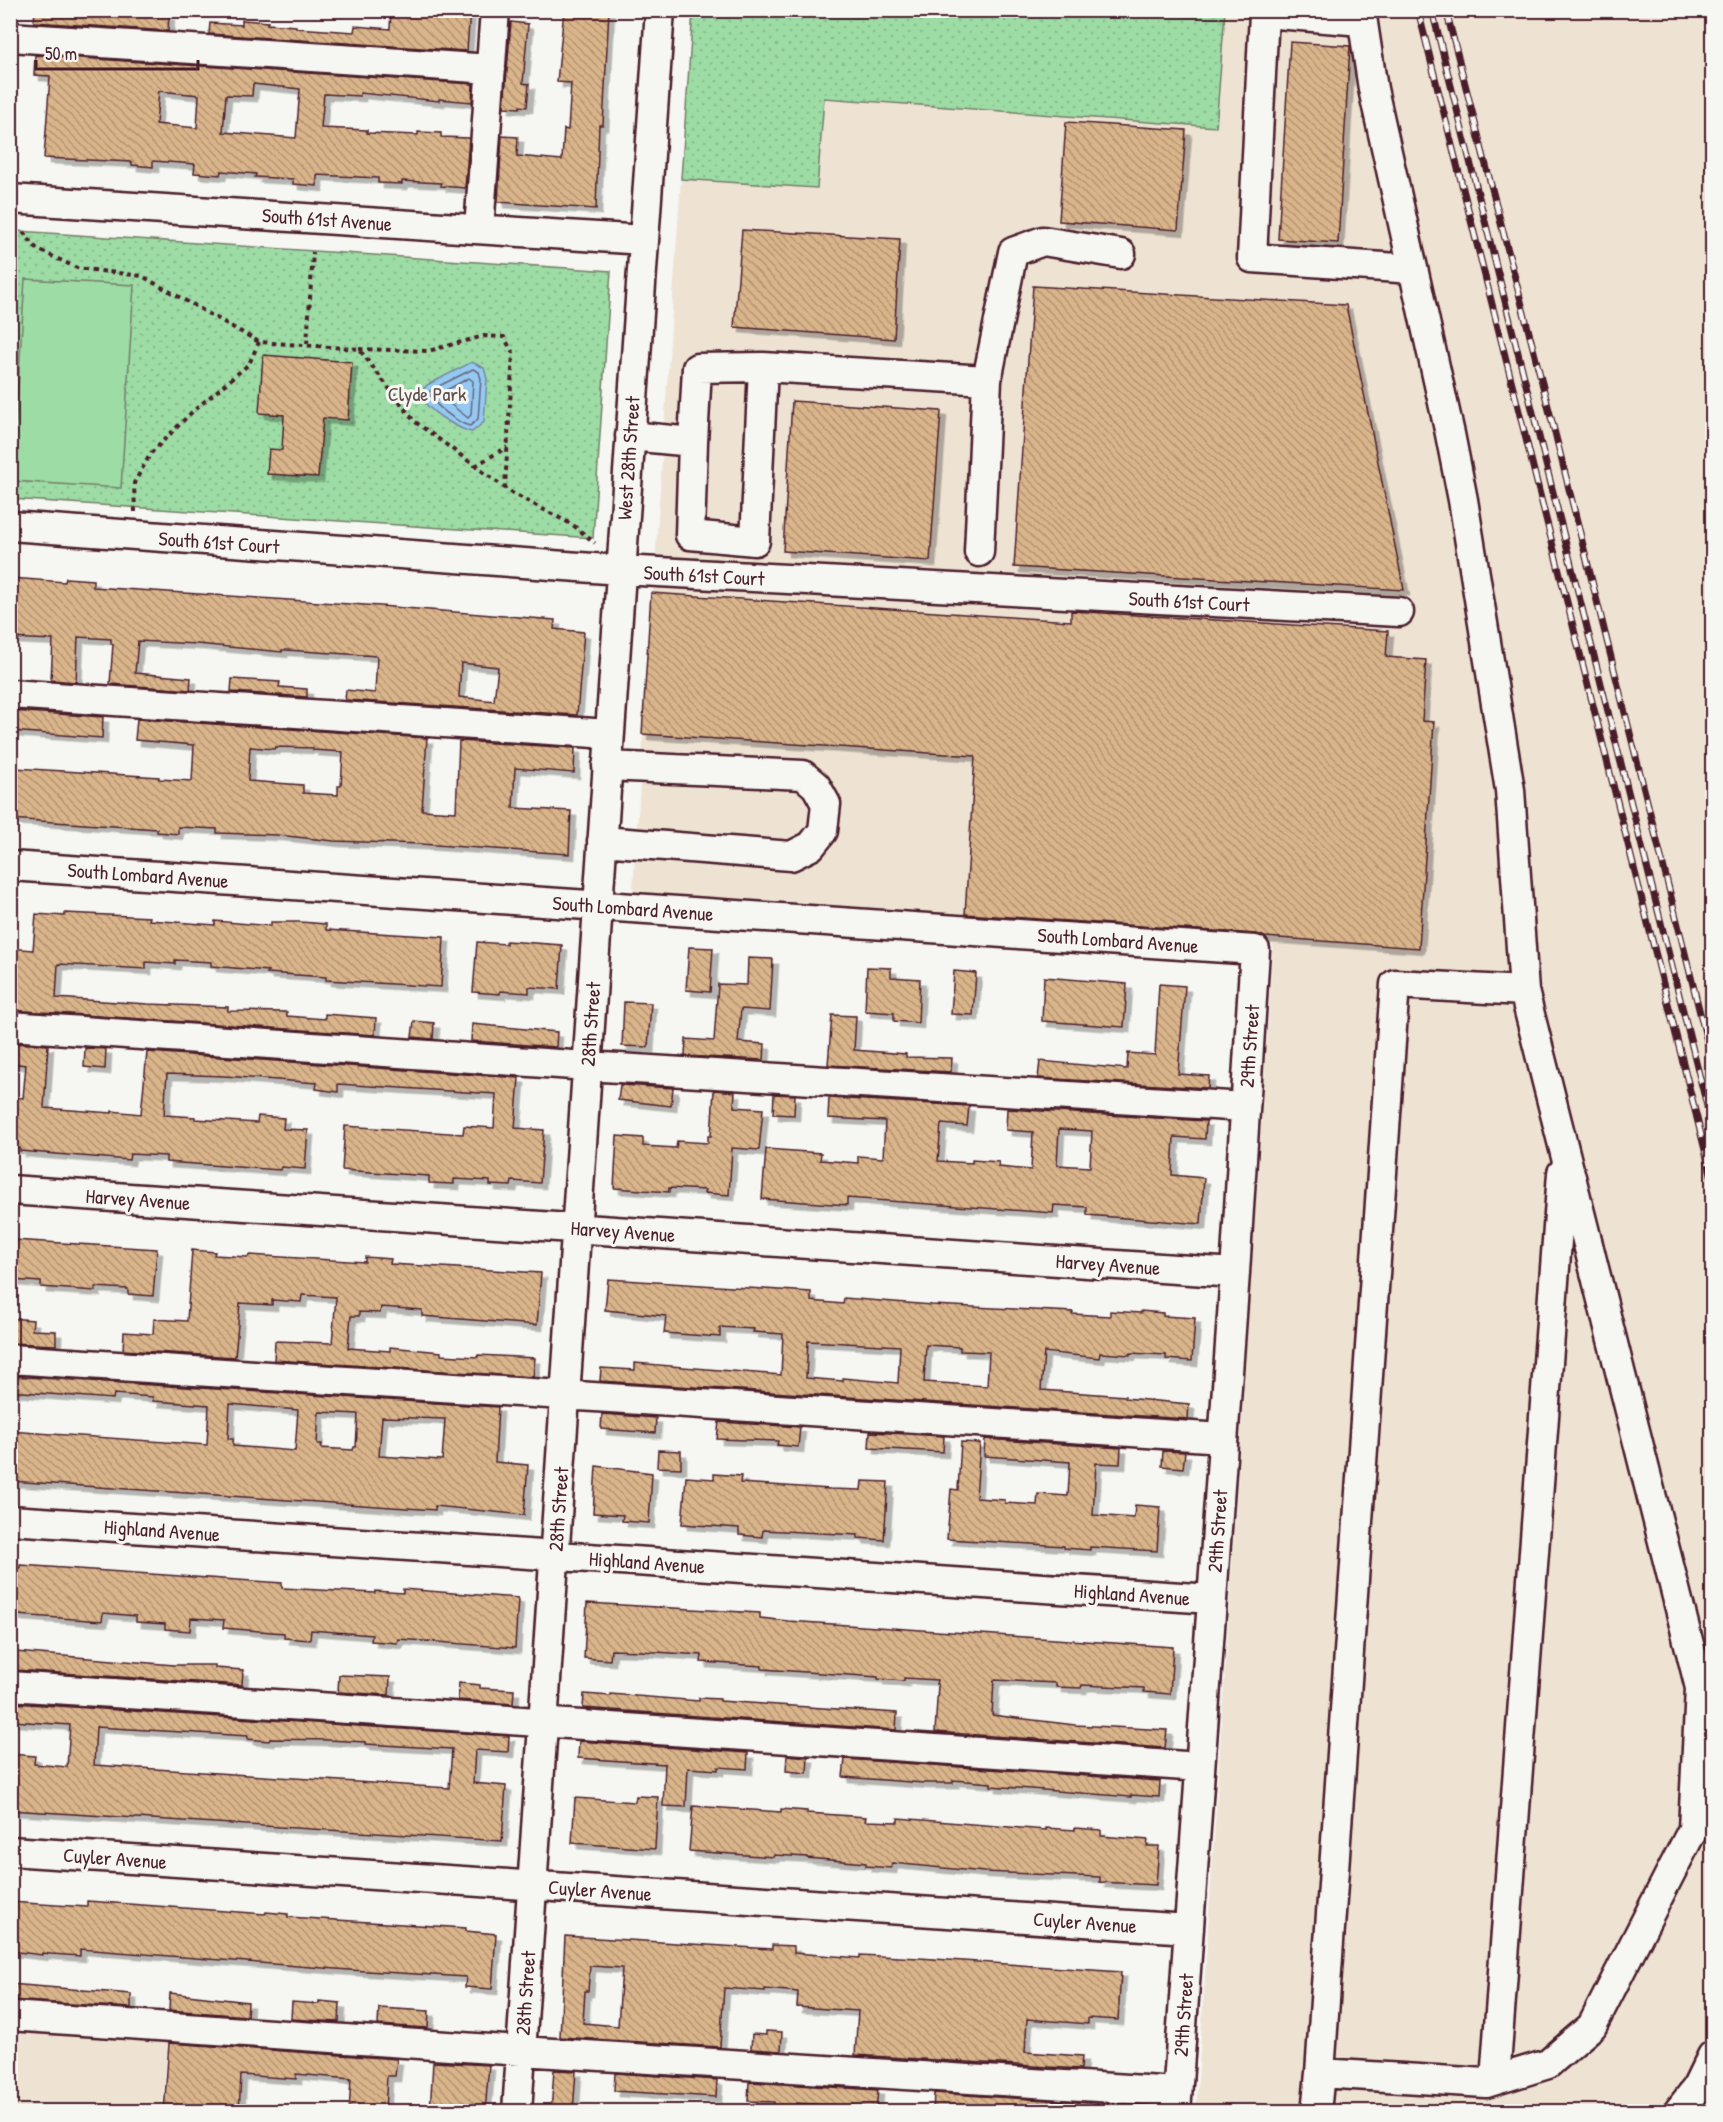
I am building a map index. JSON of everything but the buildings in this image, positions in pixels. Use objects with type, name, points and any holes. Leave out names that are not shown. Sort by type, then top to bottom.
[{"type":"street","points":[[479,229],[495,10]]},
{"type":"street","name":"West 28th Street","points":[[598,906],[660,10]]},
{"type":"street","points":[[1320,2073],[1486,2083],[1548,2064],[1592,2026],[1693,1829],[1700,1688],[1524,991],[1510,790],[1463,500],[1413,269],[1373,89],[1361,16],[1264,13],[1252,258],[1413,269]]},
{"type":"street","points":[[10,37],[491,69]]},
{"type":"street","name":"South 61st Avenue","points":[[10,199],[644,240]]},
{"type":"street","points":[[979,552],[987,380],[1013,252],[1043,241],[1121,254]]},
{"type":"street","points":[[763,367],[755,542],[690,535],[698,368],[763,367],[987,380]]},
{"type":"street","points":[[630,436],[693,442]]},
{"type":"street","name":"South 61st Court","points":[[10,526],[621,570],[1399,612]]},
{"type":"street","points":[[10,694],[609,734]]},
{"type":"street","points":[[602,841],[792,856],[812,846],[823,831],[825,804],[816,786],[802,775],[607,766]]},
{"type":"street","name":"South Lombard Avenue","points":[[10,866],[1255,950]]},
{"type":"street","name":"28th Street","points":[[517,2112],[598,906]]},
{"type":"street","name":"29th Street","points":[[1177,2102],[1235,1273],[1255,950]]},
{"type":"street","points":[[1316,2112],[1395,984],[1524,991]]},
{"type":"street","points":[[10,1026],[587,1066],[1245,1107]]},
{"type":"street","points":[[1495,2080],[1564,1149]]},
{"type":"street","name":"Harvey Avenue","points":[[10,1190],[1235,1273]]},
{"type":"street","points":[[10,1359],[1223,1438]]},
{"type":"street","name":"Highland Avenue","points":[[10,1520],[1212,1599]]},
{"type":"street","points":[[10,1686],[1200,1767]]},
{"type":"street","name":"Cuyler Avenue","points":[[10,1851],[1189,1929]]},
{"type":"street","points":[[10,2016],[521,2051],[1177,2102]]},
{"type":"street","points":[[1678,2112],[1696,2089],[1713,2056]]},
{"type":"path","points":[[23,232],[37,249],[77,268],[142,276],[259,342],[428,351],[484,336],[504,337],[513,353],[505,487]]},
{"type":"path","points":[[307,344],[313,252]]},
{"type":"path","points":[[135,513],[134,483],[151,453],[192,412],[249,364],[259,342]]},
{"type":"path","points":[[359,349],[414,421],[505,487],[573,525],[596,543]]},
{"type":"path","points":[[475,466],[508,447]]},
{"type":"shaded area","points":[[1225,11],[1712,11],[1712,2111],[1196,2111],[1273,945],[632,903],[681,179],[817,188],[823,98],[1216,127]]},
{"type":"shaded area","points":[[10,2016],[169,2026],[162,2111],[11,2111]]},
{"type":"green space","points":[[693,11],[1225,11],[1216,127],[824,98],[817,188],[681,179]]},
{"type":"green space","name":"Clyde Park","points":[[18,231],[611,271],[593,538],[11,499],[10,339]]},
{"type":"green space","points":[[25,279],[134,285],[121,488],[12,481]]},
{"type":"water","points":[[472,362],[484,368],[487,379],[484,422],[472,432],[454,425],[430,408],[424,401],[423,390],[427,385]]},
{"type":"railway","points":[[1418,10],[1712,1178]]},
{"type":"railway","points":[[1432,10],[1712,1126]]},
{"type":"railway","points":[[1446,10],[1557,441],[1712,1061]]}]
